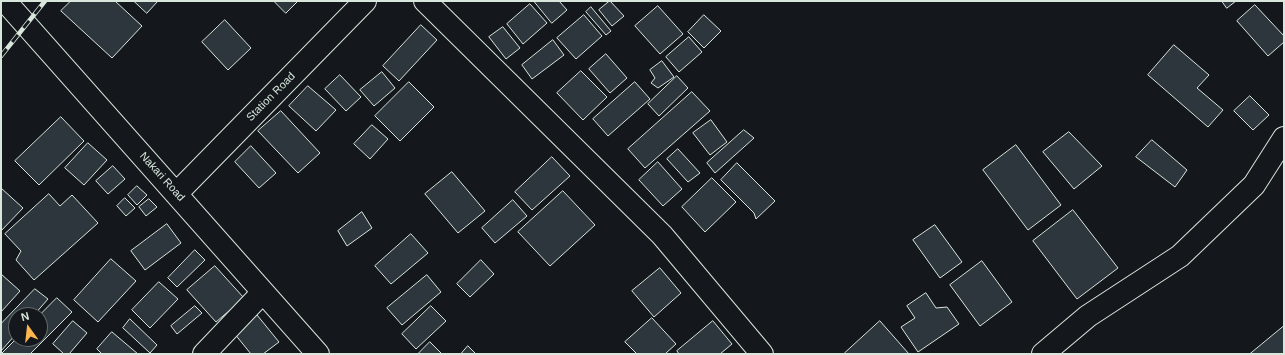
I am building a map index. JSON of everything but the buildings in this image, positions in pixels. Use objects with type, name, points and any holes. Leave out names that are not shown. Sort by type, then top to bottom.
[{"type":"street","name":"Nakari Road","points":[[5,1],[318,354]]},
{"type":"street","name":"Station Road","points":[[176,194],[365,1]]},
{"type":"street","points":[[425,1],[662,234],[762,354]]},
{"type":"street","points":[[1043,354],[1088,316],[1180,256],[1254,185],[1284,138]]},
{"type":"street","points":[[204,354],[263,292]]},
{"type":"railway","points":[[1,56],[45,1]]}]
